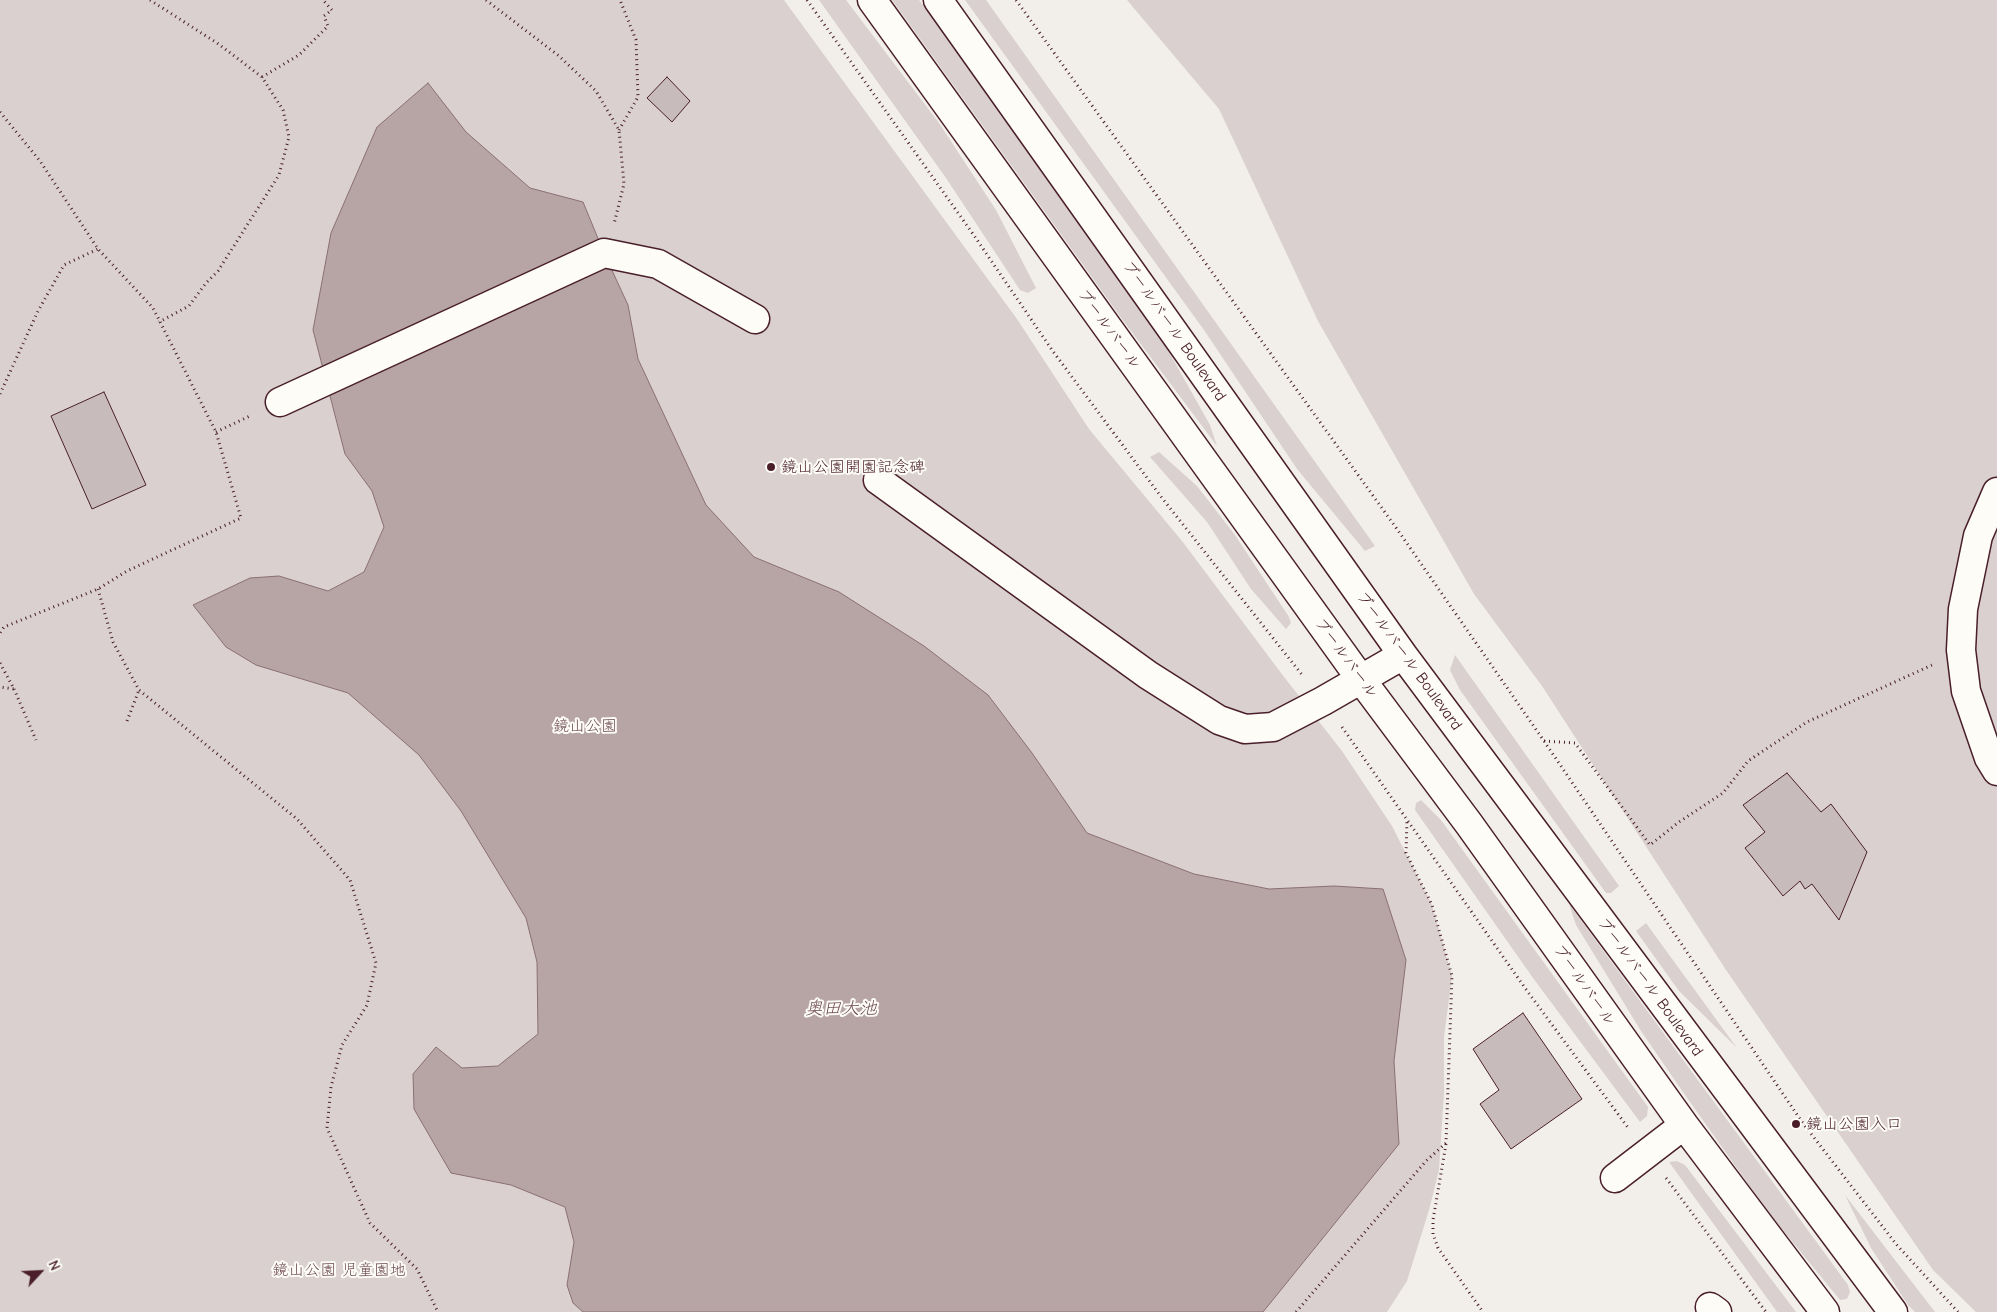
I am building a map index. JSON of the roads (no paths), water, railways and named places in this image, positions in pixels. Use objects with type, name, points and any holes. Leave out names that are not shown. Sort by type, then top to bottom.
[{"type":"street","name":"ブールバール","points":[[872,0],[1360,678],[1469,824],[1684,1125],[1824,1312]]},
{"type":"street","name":"ブールバール Boulevard","points":[[938,0],[1403,654],[1661,1003],[1893,1312]]},
{"type":"street","points":[[280,402],[608,240],[658,264],[756,319]]},
{"type":"street","points":[[878,480],[1148,675],[1219,720],[1245,729],[1273,727],[1323,701],[1403,654]]},
{"type":"street","points":[[1997,492],[1978,536],[1963,610],[1961,650],[1966,691],[1988,758],[1997,771]]},
{"type":"street","points":[[1616,1178],[1684,1125]]},
{"type":"water","name":"奥田大池","points":[[428,83],[466,132],[530,188],[583,202],[628,305],[638,359],[706,505],[754,557],[839,592],[924,646],[988,695],[1032,753],[1087,833],[1194,874],[1269,889],[1334,886],[1383,889],[1406,960],[1394,1061],[1399,1144],[1263,1312],[583,1312],[573,1303],[567,1285],[574,1242],[565,1207],[511,1185],[451,1173],[414,1109],[413,1074],[436,1047],[462,1068],[498,1066],[538,1034],[537,962],[526,918],[461,811],[419,755],[348,693],[256,665],[226,647],[193,605],[250,578],[279,576],[328,591],[364,572],[384,527],[372,491],[345,454],[313,330],[331,233],[377,127]]},
{"type":"place","name":"鏡山公園開園記念碑","points":[[771,467]]},
{"type":"place","name":"鏡山公園入口","points":[[1796,1124]]},
{"type":"park label","name":"鏡山公園","points":[[585,726]]},
{"type":"park label","name":"鏡山公園 児童園地","points":[[339,1270]]}]
